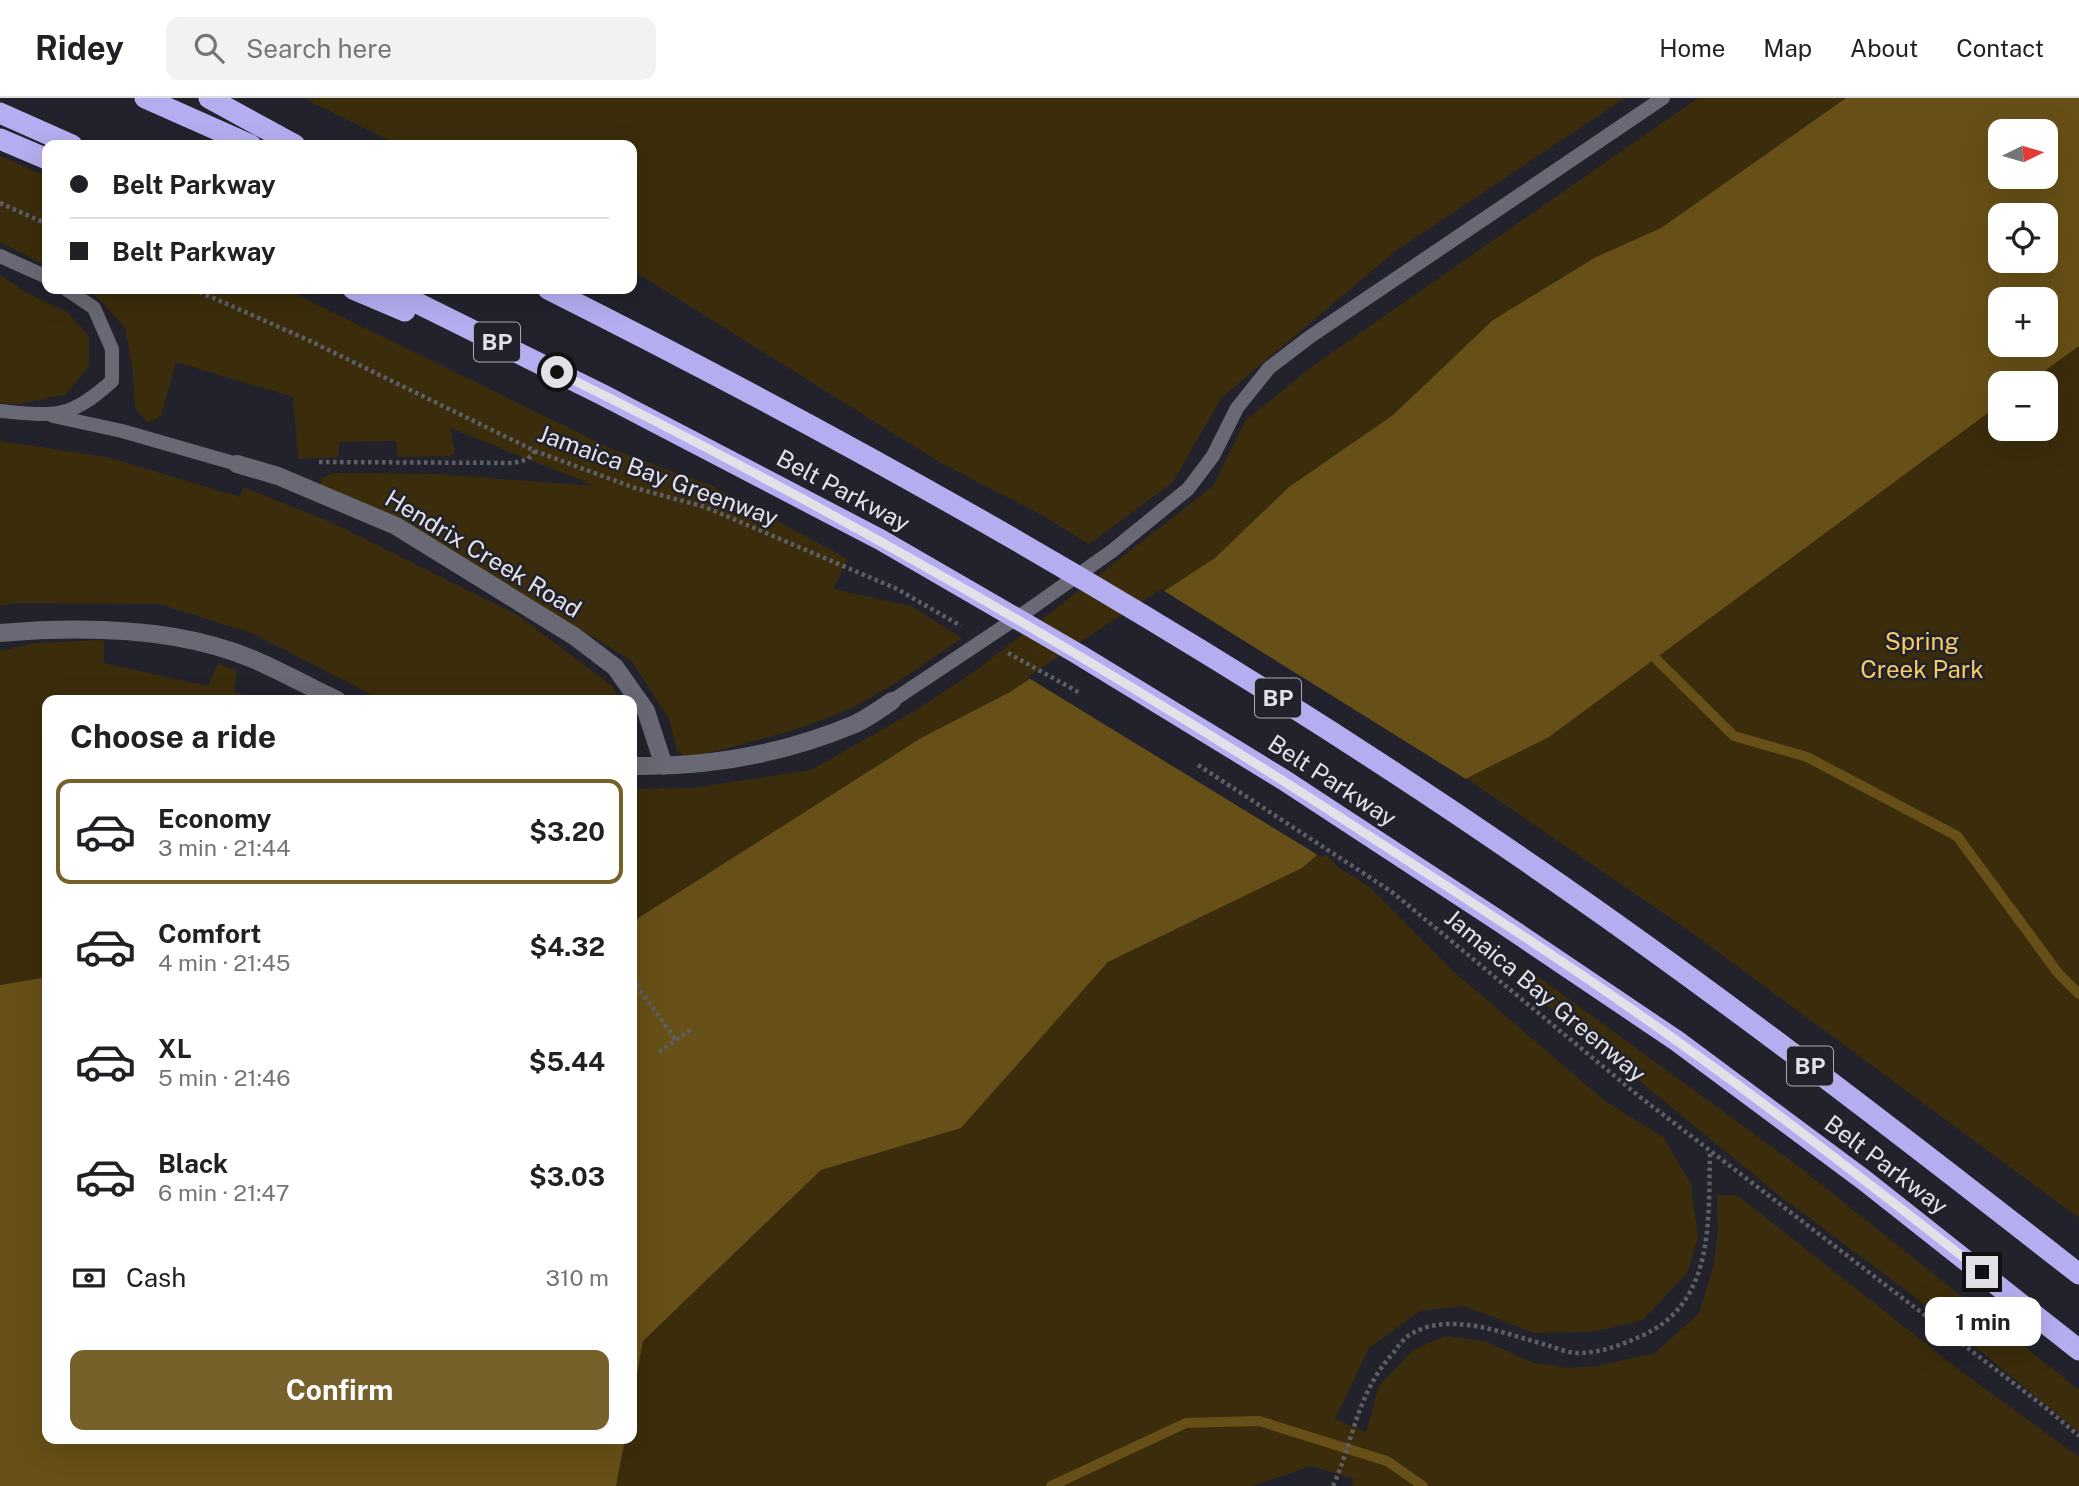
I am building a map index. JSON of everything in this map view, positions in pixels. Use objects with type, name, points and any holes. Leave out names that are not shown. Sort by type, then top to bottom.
[{"type":"highway","points":[[145,98],[240,140]]},
{"type":"highway","points":[[209,98],[286,140]]},
{"type":"highway","points":[[0,113],[61,140]]},
{"type":"highway","points":[[0,139],[42,157]]},
{"type":"highway","points":[[364,294],[605,396]]},
{"type":"highway","name":"Belt Parkway","points":[[399,294],[605,396],[881,540],[1078,654],[1284,780],[1677,1041],[1864,1180],[2079,1350]]},
{"type":"highway","name":"Belt Parkway","points":[[558,294],[920,484],[1129,606],[1327,729],[1534,866],[1725,1002],[2079,1274]]},
{"type":"highway","points":[[564,294],[636,333]]},
{"type":"street","name":"Hendrix Creek Road","points":[[237,464],[278,476],[396,526],[573,636],[615,667],[635,695]]},
{"type":"street","points":[[0,633],[50,629],[117,630],[186,639],[253,659],[327,695]]},
{"type":"street","name":"Hendrix Creek Road","points":[[637,698],[646,711],[664,766]]},
{"type":"street","points":[[637,766],[706,764],[770,753],[857,723],[892,701]]},
{"type":"lane","points":[[892,701],[1112,551],[1188,489],[1213,456],[1237,408],[1279,360],[1663,98]]},
{"type":"lane","points":[[0,256],[42,275]]},
{"type":"lane","points":[[53,416],[88,402],[112,381],[112,349],[94,308],[73,294]]},
{"type":"lane","name":"Hendrix Creek Road","points":[[0,411],[53,416],[122,431],[237,464]]},
{"type":"path","points":[[0,203],[42,222]]},
{"type":"path","name":"Jamaica Bay Greenway","points":[[204,294],[306,339],[535,451],[635,488],[705,507],[897,589],[969,630]]},
{"type":"path","points":[[278,476],[296,467],[323,461],[514,463],[528,459],[535,451]]},
{"type":"path","points":[[1005,651],[1089,698]]},
{"type":"path","name":"Jamaica Bay Greenway","points":[[1195,763],[1392,892],[1640,1097],[2079,1436]]},
{"type":"path","points":[[637,986],[676,1040]]},
{"type":"path","points":[[659,1052],[692,1029]]},
{"type":"path","points":[[1333,1486],[1363,1397],[1381,1366],[1407,1337],[1429,1326],[1466,1323],[1576,1353],[1612,1349],[1648,1333],[1673,1315],[1692,1288],[1703,1264],[1708,1228],[1710,1151]]},
{"type":"green space","points":[[303,98],[1625,98],[1397,250],[1222,397],[1172,483],[1089,544],[1038,513],[941,463],[637,273],[637,140],[389,140]]},
{"type":"green space","points":[[1698,98],[1846,98],[1661,228],[1596,257],[1493,320],[1393,415],[1289,487],[1216,558],[1010,692],[921,738],[637,919],[637,789],[693,788],[811,770],[913,712],[978,669],[1213,486],[1245,421],[1314,365]]},
{"type":"green space","points":[[0,156],[42,174],[42,263],[0,242]]},
{"type":"green space","points":[[0,275],[29,294],[67,312],[89,336],[89,366],[66,394],[18,404],[0,403]]},
{"type":"green space","points":[[94,294],[295,294],[614,450],[710,485],[848,559],[833,589],[911,606],[962,638],[893,685],[849,709],[789,731],[686,758],[677,750],[669,719],[631,660],[493,576],[321,490],[321,478],[333,473],[435,474],[595,486],[450,428],[455,453],[450,456],[398,457],[396,441],[340,442],[338,457],[298,459],[293,397],[176,362],[161,416],[151,422],[146,421],[135,408],[133,372],[125,327]]},
{"type":"green space","name":"Spring Creek Park","points":[[2079,345],[2079,1218],[1688,930],[1466,778],[1549,737],[1988,412],[1988,441],[2058,441],[2058,371],[2044,371]]},
{"type":"green space","points":[[0,441],[107,457],[240,497],[243,487],[335,524],[519,616],[612,686],[617,695],[372,695],[254,634],[159,604],[14,603],[0,606]]},
{"type":"green space","points":[[104,640],[104,663],[208,686],[218,663],[237,671],[234,691],[243,695],[42,695],[42,978],[0,985],[0,651],[35,643]]},
{"type":"green space","points":[[1322,851],[1339,868],[1371,888],[1452,970],[1605,1101],[1663,1137],[1691,1184],[1698,1238],[1687,1273],[1643,1320],[1592,1332],[1534,1333],[1464,1306],[1420,1311],[1369,1348],[1335,1419],[1366,1432],[1379,1386],[1412,1351],[1445,1336],[1484,1341],[1534,1363],[1568,1368],[1597,1366],[1655,1353],[1699,1313],[1713,1268],[1718,1231],[1717,1195],[1737,1195],[1962,1372],[2079,1457],[2079,1486],[1352,1486],[1354,1479],[1311,1466],[1252,1486],[616,1486],[624,1444],[637,1444],[637,1374],[643,1341],[821,1170],[961,1128],[1108,962],[1302,868]]},
{"type":"green space","points":[[1525,967],[1802,1169],[2079,1390],[2079,1432],[1906,1290],[1780,1196],[1516,980]]},
{"type":"shaded area","points":[[1846,98],[2079,98],[2079,346],[2045,371],[1988,371],[1988,413],[1549,737],[1322,851],[1302,868],[1108,962],[961,1128],[821,1170],[643,1341],[637,1374],[637,919],[921,738],[1010,692],[1215,558],[1289,487],[1393,415],[1493,320],[1596,257],[1661,228]]},
{"type":"shaded area","points":[[42,978],[42,1444],[624,1444],[616,1486],[0,1486],[0,985]]},
{"type":"pier","points":[[1161,589],[1469,781],[1365,838],[1321,857],[1027,677]]},
{"type":"waterway","points":[[1655,658],[1734,736],[1807,757],[1957,836],[2058,973],[2079,994]]},
{"type":"waterway","points":[[1051,1486],[1186,1423],[1259,1421],[1387,1461],[1423,1486]]},
{"type":"route","points":[[557,372],[881,540],[1078,654],[1284,780],[1677,1041],[1982,1272]]}]
